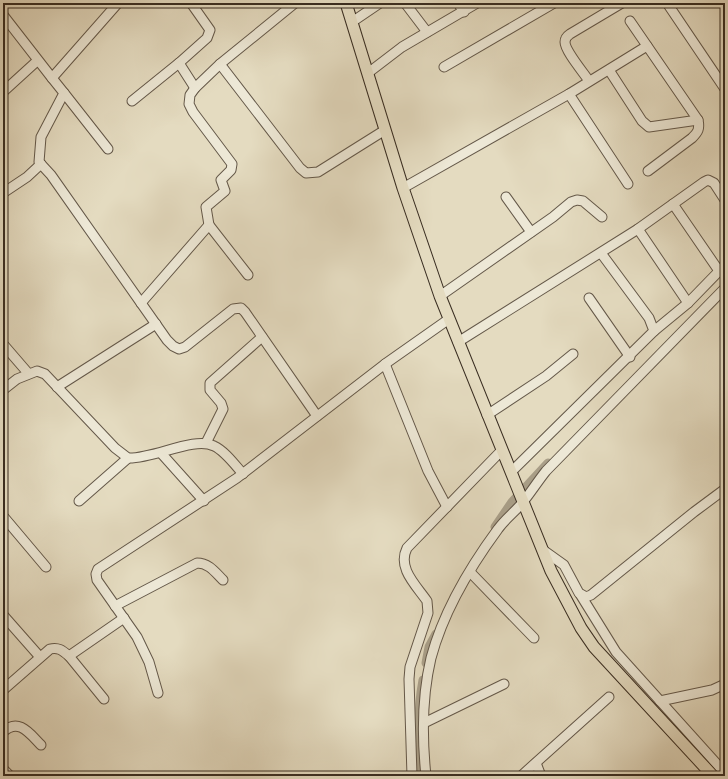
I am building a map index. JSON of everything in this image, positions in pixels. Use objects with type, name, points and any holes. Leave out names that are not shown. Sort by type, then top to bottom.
[{"type":"main road","points":[[346,3],[403,188],[440,296],[551,571],[580,628],[594,648],[712,776]]},
{"type":"street","points":[[52,78],[118,3]]},
{"type":"street","points":[[132,101],[179,63],[210,34],[209,26],[191,3]]},
{"type":"street","points":[[248,275],[209,225],[206,207],[225,191],[221,180],[231,170],[232,164],[193,112],[189,104],[190,95],[195,88],[220,64],[295,3]]},
{"type":"street","points":[[352,22],[380,3]]},
{"type":"street","points":[[405,3],[427,32]]},
{"type":"street","points":[[458,3],[464,12]]},
{"type":"street","points":[[368,74],[402,47],[477,3]]},
{"type":"street","points":[[444,67],[554,3]]},
{"type":"street","points":[[589,80],[568,49],[565,43],[566,38],[570,34],[622,3]]},
{"type":"street","points":[[666,3],[725,89]]},
{"type":"street","points":[[3,15],[37,61],[108,149]]},
{"type":"street","points":[[630,21],[698,120],[698,132],[648,171]]},
{"type":"street","points":[[403,188],[569,94],[589,80],[610,70],[647,46]]},
{"type":"street","points":[[3,92],[37,61]]},
{"type":"street","points":[[179,63],[195,88]]},
{"type":"street","points":[[220,64],[300,168],[306,173],[318,172],[385,130]]},
{"type":"street","points":[[610,70],[642,121],[649,128],[698,120]]},
{"type":"street","points":[[64,93],[41,137],[38,159],[173,346],[178,349],[185,347],[233,309],[241,308],[317,416]]},
{"type":"street","points":[[569,94],[628,184]]},
{"type":"street","points":[[3,193],[27,177],[41,164]]},
{"type":"street","points":[[458,342],[638,229],[708,180],[714,183],[725,200]]},
{"type":"street","points":[[506,197],[531,232]]},
{"type":"street","points":[[440,296],[571,202],[577,200],[583,201],[602,217]]},
{"type":"street","points":[[513,477],[654,332],[688,303],[722,268],[673,204]]},
{"type":"street","points":[[141,303],[209,225]]},
{"type":"street","points":[[638,229],[688,303]]},
{"type":"street","points":[[601,252],[649,318],[654,332]]},
{"type":"street","points":[[426,776],[424,755],[425,696],[431,658],[449,612],[470,572],[498,530],[546,471],[725,288]]},
{"type":"street","points":[[589,298],[630,357]]},
{"type":"street","points":[[158,693],[143,650],[124,618],[97,580],[96,574],[98,569],[243,474],[385,364],[449,319]]},
{"type":"street","points":[[57,387],[156,324]]},
{"type":"street","points":[[206,443],[223,408],[221,403],[210,390],[210,383],[262,337]]},
{"type":"street","points":[[3,344],[28,373]]},
{"type":"street","points":[[487,415],[546,376],[573,354]]},
{"type":"street","points":[[385,364],[424,461],[447,507]]},
{"type":"street","points":[[3,390],[28,373],[37,370],[45,374],[115,448],[128,458]]},
{"type":"street","points":[[79,501],[128,458],[150,456],[196,443],[206,443],[216,447],[243,474]]},
{"type":"street","points":[[412,776],[409,679],[410,667],[428,613],[428,606],[427,601],[404,567],[403,560],[407,548],[502,450]]},
{"type":"street","points":[[161,453],[204,500]]},
{"type":"street","points":[[579,593],[586,597],[591,595],[725,489]]},
{"type":"street","points":[[3,516],[46,567]]},
{"type":"street","points":[[543,550],[564,566],[616,652],[725,773]]},
{"type":"street","points":[[115,606],[197,563],[203,563],[208,566],[223,580]]},
{"type":"street","points":[[470,572],[534,638]]},
{"type":"street","points":[[3,615],[40,657]]},
{"type":"street","points":[[68,656],[124,618]]},
{"type":"street","points":[[3,690],[40,657],[55,647],[68,656],[104,699]]},
{"type":"street","points":[[424,723],[504,684]]},
{"type":"street","points":[[660,701],[712,690],[725,684]]},
{"type":"street","points":[[521,776],[609,698]]},
{"type":"street","points":[[3,732],[12,726],[17,725],[23,728],[42,745]]},
{"type":"street","points":[[536,763],[541,776]]},
{"type":"street","points":[[3,769],[10,776]]},
{"type":"waterway","points":[[495,527],[512,502],[548,463]]},
{"type":"waterway","points":[[426,663],[429,647],[436,634]]},
{"type":"waterway","points":[[421,776],[419,728],[423,680]]}]
